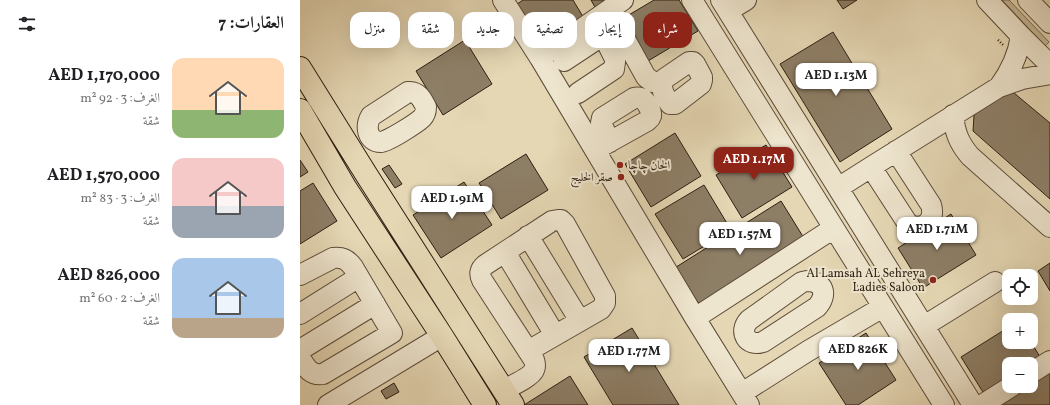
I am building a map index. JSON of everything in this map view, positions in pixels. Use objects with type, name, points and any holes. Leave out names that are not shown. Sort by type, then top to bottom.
[{"type":"main road","points":[[300,68],[508,398]]},
{"type":"main road","points":[[300,110],[345,186],[485,405]]},
{"type":"street","points":[[503,0],[540,58],[602,146],[695,318],[745,399],[808,351],[883,307]]},
{"type":"street","points":[[692,0],[944,405]]},
{"type":"street","points":[[746,0],[724,6],[972,405]]},
{"type":"street","points":[[987,0],[1050,64]]},
{"type":"street","points":[[1028,0],[1050,23]]},
{"type":"street","points":[[540,58],[585,33]]},
{"type":"street","points":[[999,87],[1012,68],[1021,36]]},
{"type":"street","points":[[564,61],[585,43]]},
{"type":"street","points":[[578,93],[614,69],[616,62],[614,48]]},
{"type":"street","points":[[630,48],[646,77],[653,82],[662,84]]},
{"type":"street","points":[[838,188],[999,87],[1022,79],[1050,74]]},
{"type":"street","points":[[953,115],[954,127],[963,148],[970,156],[1050,227]]},
{"type":"street","points":[[353,153],[372,138]]},
{"type":"street","points":[[871,166],[908,224],[918,227],[927,224],[932,215],[931,205],[896,151]]},
{"type":"street","points":[[508,398],[534,370],[534,360],[528,351],[481,277],[480,274],[482,267],[528,236],[555,220],[561,220],[606,300],[604,306],[528,351]]},
{"type":"street","points":[[695,318],[834,228]]},
{"type":"street","points":[[528,236],[580,321]]},
{"type":"street","points":[[505,252],[555,335]]},
{"type":"street","points":[[300,275],[333,258],[339,257],[349,262],[407,356]]},
{"type":"street","points":[[300,314],[359,277]]},
{"type":"street","points":[[924,326],[995,282]]},
{"type":"street","points":[[300,350],[375,304]]},
{"type":"street","points":[[791,324],[808,351]]},
{"type":"street","points":[[300,358],[308,370],[323,374],[392,333]]},
{"type":"street","points":[[328,405],[442,336]]},
{"type":"street","points":[[1038,369],[1050,361]]},
{"type":"street","points":[[982,405],[1002,392]]},
{"type":"shaded area","points":[[1002,0],[1009,0],[1049,42],[1045,46]]},
{"type":"building","points":[[523,0],[573,0],[585,20],[577,25],[577,12],[522,12],[522,28],[514,15],[514,12],[512,12],[510,9]]},
{"type":"building","points":[[591,0],[616,0],[597,11]]},
{"type":"building","points":[[654,0],[679,0],[686,12],[643,12],[643,48],[670,48],[648,61],[635,40],[635,12],[634,12]]},
{"type":"building","points":[[837,0],[857,0],[843,9]]},
{"type":"building","points":[[692,21],[698,31],[692,35]]},
{"type":"building","points":[[833,32],[892,129],[840,162],[780,64]]},
{"type":"building","points":[[462,42],[462,48],[470,48],[492,84],[443,115],[416,71]]},
{"type":"building","points":[[1008,88],[1050,123],[1050,199],[973,131],[974,115]]},
{"type":"building","points":[[675,133],[701,176],[651,207],[625,164]]},
{"type":"building","points":[[766,145],[792,187],[742,218],[716,175]]},
{"type":"building","points":[[526,154],[548,190],[501,219],[479,183]]},
{"type":"building","points":[[300,160],[308,172],[300,177]]},
{"type":"building","points":[[389,165],[402,184],[395,188],[382,169]]},
{"type":"building","points":[[464,182],[492,225],[441,258],[413,215]]},
{"type":"building","points":[[313,183],[337,221],[300,244],[300,191]]},
{"type":"building","points":[[704,185],[731,230],[683,259],[655,214]]},
{"type":"building","points":[[781,201],[807,243],[699,311],[673,269]]},
{"type":"building","points":[[951,214],[976,255],[923,288],[898,248]]},
{"type":"building","points":[[1050,263],[1050,291],[1038,271]]},
{"type":"building","points":[[632,328],[679,405],[613,405],[584,357]]},
{"type":"building","points":[[1002,331],[1002,349],[1035,349],[1043,362],[1038,363],[1038,357],[1002,357],[1002,387],[986,397],[961,357]]},
{"type":"building","points":[[866,333],[896,380],[858,405],[846,405],[819,363]]},
{"type":"building","points":[[1048,369],[1050,373],[1050,405],[992,405],[1011,393],[1038,393],[1038,375]]},
{"type":"building","points":[[570,376],[588,405],[524,405]]},
{"type":"building","points":[[394,383],[399,392],[386,399],[381,391]]},
{"type":"place","name":"الخان چاچا","points":[[620,165]]},
{"type":"place","name":"صقر الخليج","points":[[621,177]]},
{"type":"place","name":"Al Lamsah AL Sehreya Ladies Saloon","points":[[933,280]]}]
